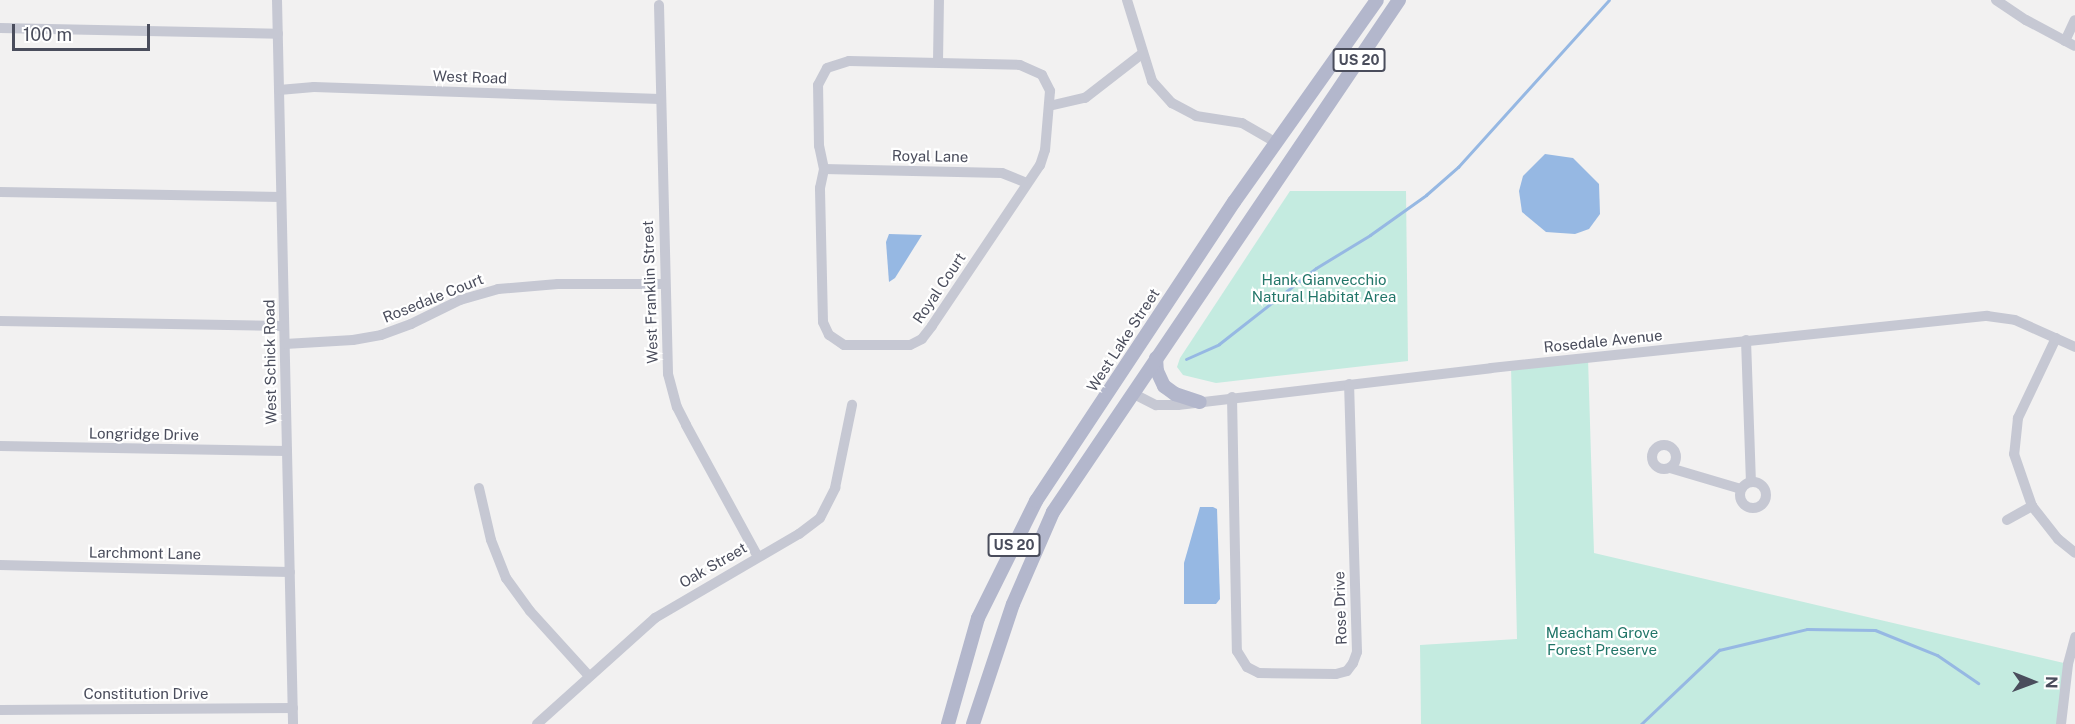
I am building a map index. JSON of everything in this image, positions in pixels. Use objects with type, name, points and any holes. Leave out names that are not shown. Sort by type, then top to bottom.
[{"type":"main road","name":"West Lake Street","points":[[948,724],[978,618],[1035,501],[1234,202],[1377,0]]},
{"type":"main road","name":"US 20","points":[[974,724],[1031,558],[1053,512],[1399,0]]},
{"type":"main road","points":[[1156,358],[1157,371],[1164,386],[1175,394],[1200,402]]},
{"type":"main road","points":[[1116,382],[1132,393]]},
{"type":"street","name":"West Schick Road","points":[[277,0],[293,724]]},
{"type":"street","points":[[938,62],[939,0]]},
{"type":"street","points":[[1127,0],[1152,81],[1180,108],[1196,116],[1242,123],[1276,143]]},
{"type":"street","points":[[1996,0],[2026,20],[2070,43],[2075,20]]},
{"type":"street","name":"West Franklin Street","points":[[659,5],[664,284],[668,374],[677,407],[758,557]]},
{"type":"street","points":[[0,28],[278,34]]},
{"type":"street","points":[[1049,106],[1085,98],[1143,53]]},
{"type":"street","points":[[824,169],[819,146],[818,85],[827,68],[849,61],[938,62],[1030,67],[1042,75],[1050,91],[1045,150],[1040,165],[1027,183]]},
{"type":"street","name":"West Road","points":[[279,90],[314,87],[660,99]]},
{"type":"street","name":"Royal Lane","points":[[824,169],[1002,173],[1027,183]]},
{"type":"street","name":"Royal Court","points":[[824,169],[820,188],[823,322],[829,335],[852,346],[902,346],[922,339],[1027,183]]},
{"type":"street","points":[[0,192],[281,197]]},
{"type":"street","name":"Rosedale Court","points":[[285,344],[353,340],[381,335],[411,324],[460,300],[498,289],[558,284],[664,284]]},
{"type":"street","name":"Rosedale Avenue","points":[[1132,393],[1156,405],[1200,402],[1746,340],[1987,316],[2015,320],[2075,346]]},
{"type":"street","points":[[0,321],[284,326]]},
{"type":"street","points":[[2056,338],[2026,399],[2014,437],[2014,454],[2032,506],[2058,538],[2075,553]]},
{"type":"street","points":[[1746,340],[1751,481]]},
{"type":"street","name":"Rose Drive","points":[[1232,397],[1238,651],[1247,667],[1258,673],[1336,674],[1347,671],[1357,652],[1349,384]]},
{"type":"street","name":"Oak Street","points":[[538,724],[588,676],[655,618],[820,518],[835,488],[852,405]]},
{"type":"street","name":"Longridge Drive","points":[[0,446],[287,451]]},
{"type":"street","points":[[1670,468],[1741,489]]},
{"type":"street","points":[[1751,481],[1760,483],[1766,489],[1766,498],[1761,505],[1753,508],[1745,505],[1740,498],[1741,489],[1751,481]]},
{"type":"street","points":[[479,488],[491,540],[506,578],[530,611],[588,676]]},
{"type":"street","points":[[2007,520],[2032,506]]},
{"type":"street","name":"Larchmont Lane","points":[[0,565],[290,572]]},
{"type":"street","points":[[2061,724],[2068,664],[2075,638]]},
{"type":"street","name":"Constitution Drive","points":[[0,710],[293,708]]},
{"type":"green space","name":"Hank Gianvecchio Natural Habitat Area","points":[[1290,191],[1406,191],[1408,361],[1216,383],[1183,375],[1177,367],[1180,358]]},
{"type":"green space","name":"Meacham Grove Forest Preserve","points":[[1588,358],[1594,553],[2068,664],[2061,724],[1421,724],[1420,645],[1517,639],[1511,366]]},
{"type":"water","points":[[1545,154],[1573,158],[1599,184],[1600,214],[1589,229],[1575,234],[1546,232],[1522,212],[1519,191],[1523,176]]},
{"type":"water","points":[[889,234],[922,235],[895,278],[889,282],[886,242]]},
{"type":"water","points":[[1200,507],[1217,509],[1220,599],[1216,604],[1184,604],[1184,563]]},
{"type":"waterway","points":[[1186,359],[1219,344],[1316,268],[1370,235],[1426,195],[1458,167],[1609,0]]},
{"type":"waterway","points":[[1641,724],[1719,650],[1807,629],[1875,630],[1937,655],[1978,683]]}]
